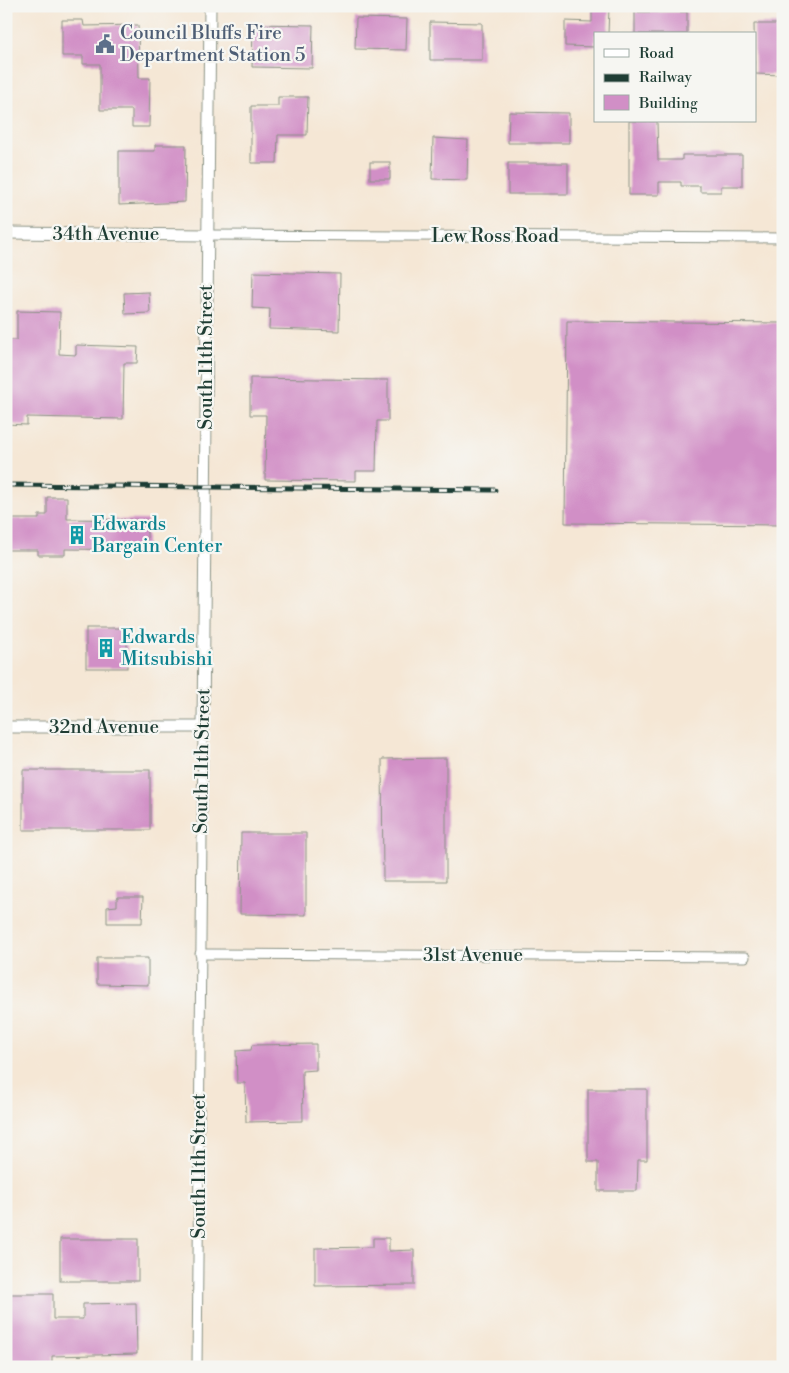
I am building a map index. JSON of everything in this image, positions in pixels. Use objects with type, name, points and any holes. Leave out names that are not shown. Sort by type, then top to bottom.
[{"type":"street","name":"South 11th Street","points":[[197,1367],[210,6]]},
{"type":"street","name":"34th Avenue","points":[[6,234],[207,234]]},
{"type":"street","name":"Lew Ross Road","points":[[207,234],[783,238]]},
{"type":"street","name":"32nd Avenue","points":[[6,727],[202,727]]},
{"type":"street","name":"31st Avenue","points":[[200,954],[745,957]]},
{"type":"building","points":[[592,7],[609,7],[608,32],[594,32],[594,47],[565,46],[565,21],[592,22]]},
{"type":"building","points":[[635,12],[687,12],[687,32],[635,32]]},
{"type":"building","points":[[356,18],[407,19],[406,50],[355,49]]},
{"type":"building","points":[[62,20],[83,20],[84,26],[138,25],[139,78],[150,78],[149,127],[132,127],[132,110],[100,110],[100,64],[83,64],[83,56],[62,56]]},
{"type":"building","points":[[430,22],[482,23],[482,60],[430,60]]},
{"type":"building","points":[[253,24],[313,25],[312,68],[252,67]]},
{"type":"building","points":[[754,24],[783,24],[783,75],[756,74],[756,32],[754,32]]},
{"type":"building","points":[[278,97],[308,97],[307,135],[278,135],[277,163],[251,163],[251,106],[278,106]]},
{"type":"building","points":[[509,112],[569,113],[569,143],[508,143]]},
{"type":"building","points":[[629,122],[657,122],[658,160],[682,160],[682,155],[742,155],[742,186],[721,186],[721,192],[700,192],[700,186],[681,186],[681,182],[659,182],[659,195],[629,195]]},
{"type":"building","points":[[433,138],[468,140],[467,180],[432,179]]},
{"type":"building","points":[[155,145],[186,145],[185,202],[119,205],[119,151],[155,151]]},
{"type":"building","points":[[370,162],[390,162],[390,179],[370,179]]},
{"type":"building","points":[[508,163],[568,163],[568,194],[508,194]]},
{"type":"building","points":[[253,272],[340,274],[339,331],[269,329],[270,309],[252,308]]},
{"type":"building","points":[[149,292],[150,313],[125,314],[124,293]]},
{"type":"building","points":[[17,311],[60,312],[59,354],[76,355],[76,345],[138,347],[137,363],[124,363],[123,419],[27,417],[27,425],[6,424],[8,355],[6,355],[6,340],[17,340]]},
{"type":"building","points":[[567,321],[783,323],[783,525],[565,523]]},
{"type":"building","points":[[250,378],[388,380],[388,421],[377,421],[376,471],[356,471],[356,481],[265,480],[266,415],[250,415]]},
{"type":"building","name":"Edwards Bargain Center","points":[[47,497],[67,497],[67,519],[147,520],[147,550],[65,549],[65,555],[38,555],[38,550],[6,550],[6,519],[39,519],[39,515],[47,515]]},
{"type":"building","name":"Edwards Mitsubishi","points":[[86,628],[127,628],[127,668],[86,668]]},
{"type":"building","points":[[446,758],[446,881],[383,881],[382,759]]},
{"type":"building","points":[[23,770],[150,770],[150,830],[23,830]]},
{"type":"building","points":[[241,833],[306,833],[306,915],[240,914]]},
{"type":"building","points":[[117,897],[143,897],[142,923],[107,923],[107,907],[117,906]]},
{"type":"building","points":[[97,958],[148,958],[148,985],[97,984]]},
{"type":"building","points":[[316,1044],[316,1070],[302,1071],[303,1121],[246,1122],[245,1083],[237,1083],[236,1051],[251,1050],[252,1045]]},
{"type":"building","points":[[588,1089],[647,1089],[647,1160],[638,1160],[637,1191],[598,1191],[598,1162],[588,1162]]},
{"type":"building","points":[[373,1238],[389,1238],[389,1251],[414,1250],[414,1285],[315,1286],[315,1248],[373,1247]]},
{"type":"building","points":[[60,1239],[138,1239],[138,1281],[60,1281]]},
{"type":"building","points":[[6,1294],[53,1294],[53,1319],[83,1319],[83,1304],[136,1303],[137,1354],[52,1356],[52,1367],[6,1367]]},
{"type":"railway","points":[[6,485],[495,490]]},
{"type":"place","name":"Council Bluffs Fire Department Station 5","points":[[105,44]]},
{"type":"place","name":"Edwards Bargain Center","points":[[77,535]]},
{"type":"place","name":"Edwards Mitsubishi","points":[[106,648]]}]
